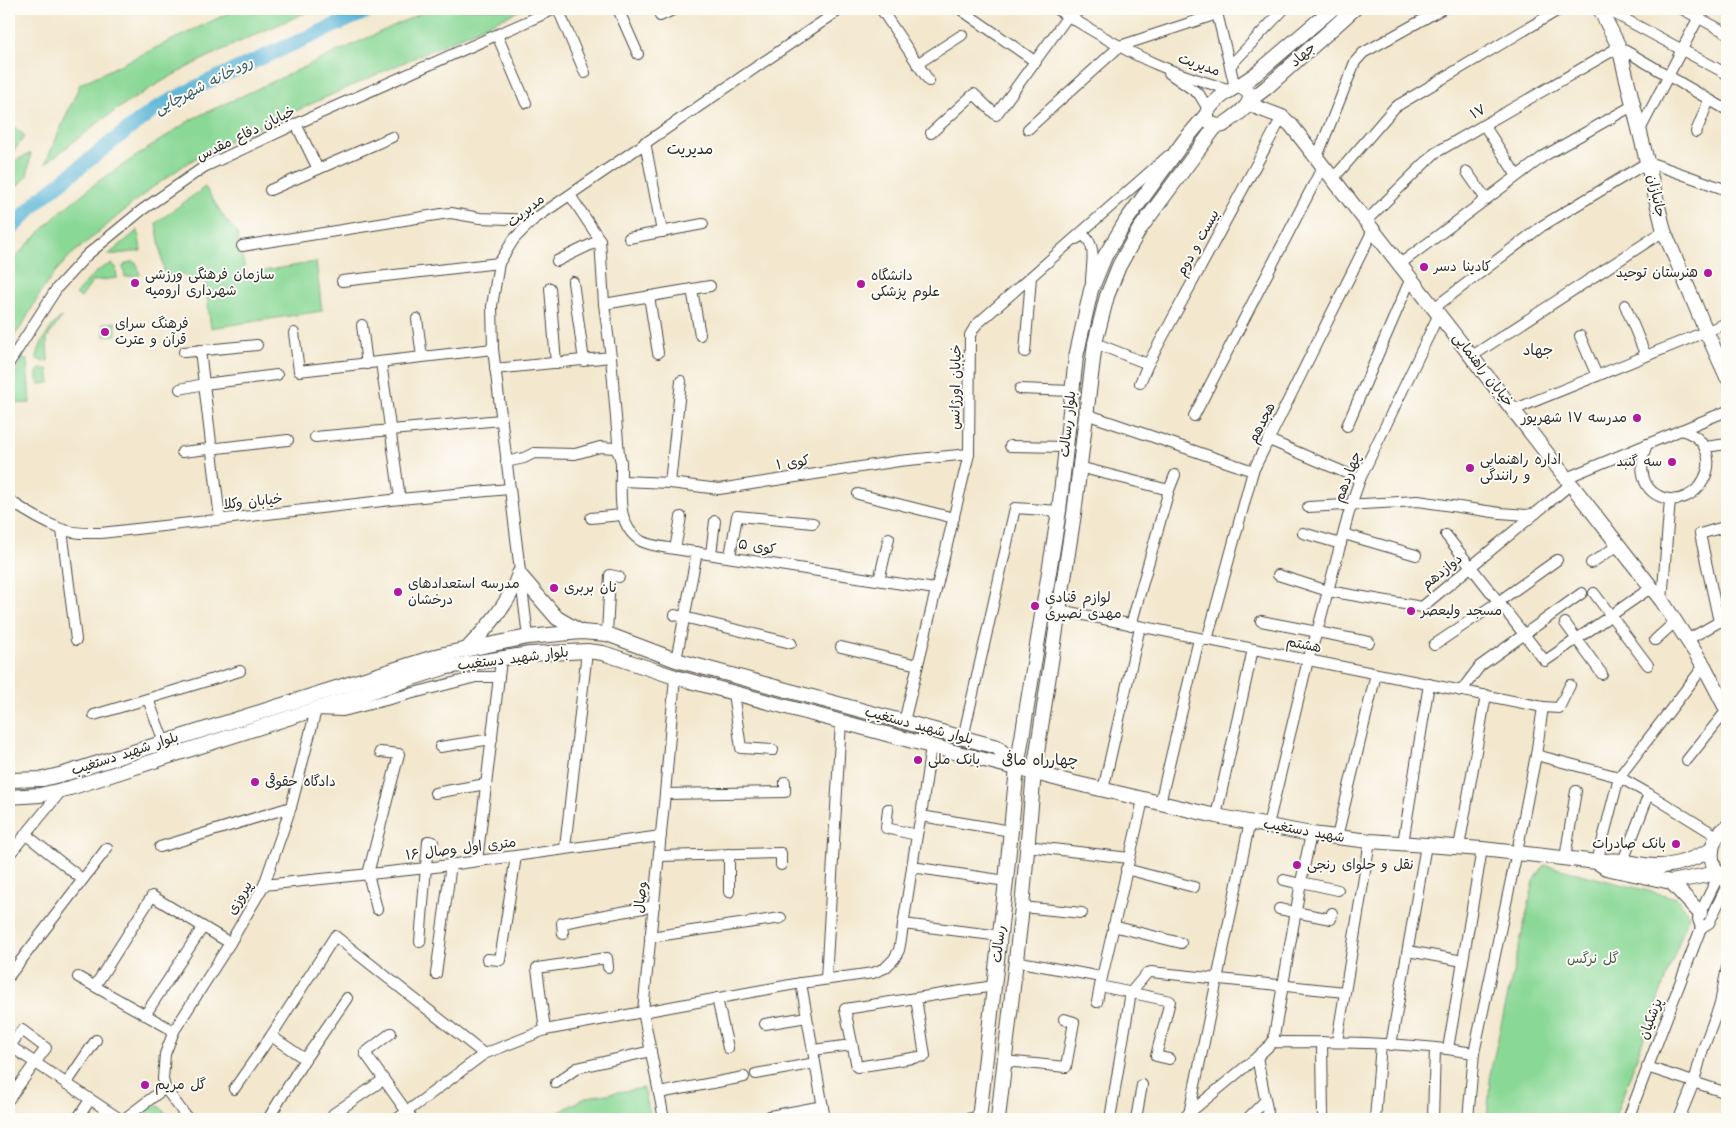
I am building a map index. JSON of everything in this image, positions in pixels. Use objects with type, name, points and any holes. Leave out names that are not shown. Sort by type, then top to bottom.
[{"type":"main road","name":"جهاد","points":[[1208,112],[1332,9]]},
{"type":"main road","name":"جهاد","points":[[1216,126],[1223,125],[1354,9]]},
{"type":"main road","name":"جانبازان","points":[[1600,9],[1618,47],[1664,231],[1692,290],[1706,331],[1724,365],[1727,377]]},
{"type":"main road","points":[[1256,74],[1258,85],[1266,88]]},
{"type":"main road","points":[[1235,88],[1246,90],[1250,96],[1249,102]]},
{"type":"main road","name":"خیابان راهنمایی","points":[[1249,102],[1282,117],[1292,125],[1652,587],[1688,640],[1726,706]]},
{"type":"main road","points":[[1208,112],[1208,121],[1216,126]]},
{"type":"main road","name":"بلوار رسالت","points":[[1017,768],[1059,511],[1076,357],[1091,290],[1105,256],[1126,221],[1184,141],[1208,112]]},
{"type":"main road","name":"بلوار رسالت","points":[[1034,772],[1074,514],[1092,360],[1107,296],[1119,266],[1140,230],[1216,126]]},
{"type":"main road","points":[[1076,357],[1092,360]]},
{"type":"main road","points":[[1059,511],[1074,514]]},
{"type":"main road","points":[[519,574],[557,618],[581,632]]},
{"type":"main road","points":[[466,650],[502,610],[514,589],[519,574]]},
{"type":"main road","name":"بلوار شهید دستغیب","points":[[9,780],[43,779],[67,773],[435,657],[528,637],[581,632],[607,634],[676,660],[997,746],[1017,768]]},
{"type":"main road","points":[[528,637],[530,654]]},
{"type":"main road","name":"بلوار شهید دستغیب","points":[[9,797],[40,795],[62,790],[447,667],[530,654],[587,651],[603,654],[733,693],[1017,768]]},
{"type":"main road","points":[[676,660],[676,677]]},
{"type":"main road","name":"شهید دستغیب","points":[[1017,768],[1143,800],[1311,834],[1370,841],[1517,852],[1597,862]]},
{"type":"main road","name":"رسالت","points":[[975,1119],[1001,933],[1017,768]]},
{"type":"main road","name":"رسالت","points":[[998,1119],[1022,906],[1034,772]]},
{"type":"main road","points":[[1597,862],[1609,859],[1654,866],[1666,866],[1684,862],[1711,850],[1722,832]]},
{"type":"main road","points":[[1711,850],[1713,865],[1723,879]]},
{"type":"main road","points":[[1597,862],[1606,868],[1671,882],[1723,879]]},
{"type":"main road","points":[[1671,882],[1700,913]]},
{"type":"main road","points":[[1001,933],[1018,934]]},
{"type":"street","name":"خیابان دفاع مقدس","points":[[9,363],[57,288],[87,254],[142,210],[204,167],[296,124],[556,9]]},
{"type":"street","points":[[556,9],[585,73]]},
{"type":"street","points":[[618,9],[638,54]]},
{"type":"street","points":[[660,16],[675,9]]},
{"type":"street","name":"مدیریت","points":[[528,637],[493,349],[492,306],[499,264],[514,238],[533,220],[841,9]]},
{"type":"street","points":[[881,9],[929,81]]},
{"type":"street","points":[[960,9],[1036,62]]},
{"type":"street","name":"مدیریت","points":[[1056,9],[1120,46],[1158,65],[1210,84],[1235,88]]},
{"type":"street","points":[[931,133],[974,94],[996,115],[1068,16],[1084,9]]},
{"type":"street","points":[[1230,65],[1284,9]]},
{"type":"street","points":[[1194,416],[1320,162],[1355,62],[1363,53],[1442,9]]},
{"type":"street","points":[[1333,179],[1395,107],[1560,9]]},
{"type":"street","points":[[1606,9],[1727,74]]},
{"type":"street","points":[[1682,9],[1700,13],[1727,33]]},
{"type":"street","points":[[1028,129],[1120,46],[1216,11],[1235,88]]},
{"type":"street","points":[[1640,130],[1700,13]]},
{"type":"street","points":[[497,35],[526,103]]},
{"type":"street","points":[[917,64],[962,35]]},
{"type":"street","points":[[1618,47],[1727,110]]},
{"type":"street","name":"۱۷","points":[[1370,225],[1435,153],[1618,47]]},
{"type":"street","name":"مدیریت","points":[[1158,65],[1199,94],[1208,112]]},
{"type":"street","points":[[1696,132],[1709,100]]},
{"type":"street","points":[[1400,264],[1544,156],[1634,105]]},
{"type":"street","name":"بیست و دوم","points":[[1140,383],[1148,364],[1282,117]]},
{"type":"street","points":[[296,124],[318,169]]},
{"type":"street","points":[[1484,125],[1517,176]]},
{"type":"street","points":[[270,190],[392,137]]},
{"type":"street","name":"خیابان اورژانس","points":[[904,722],[969,454],[970,335],[976,325],[1184,141]]},
{"type":"street","points":[[646,142],[662,232]]},
{"type":"street","points":[[1436,311],[1542,226],[1648,162],[1727,190]]},
{"type":"street","points":[[1467,172],[1486,199]]},
{"type":"street","points":[[570,195],[600,240],[604,304],[611,357],[622,481],[621,515],[591,518]]},
{"type":"street","points":[[242,246],[451,213],[480,218],[533,220]]},
{"type":"street","points":[[629,238],[704,224]]},
{"type":"street","name":"هجدهم","points":[[1160,803],[1203,639],[1253,471],[1370,225]]},
{"type":"street","points":[[1472,356],[1664,231]]},
{"type":"street","points":[[1073,240],[1083,235],[1089,239],[1093,247],[1090,274],[1091,290]]},
{"type":"street","points":[[557,261],[600,240]]},
{"type":"street","points":[[342,281],[499,264]]},
{"type":"street","points":[[1025,352],[1031,276]]},
{"type":"street","points":[[1347,426],[1411,278]]},
{"type":"street","points":[[573,282],[584,360]]},
{"type":"street","points":[[604,304],[710,286]]},
{"type":"street","points":[[550,288],[556,363]]},
{"type":"street","points":[[692,289],[700,335]]},
{"type":"street","points":[[649,296],[658,353]]},
{"type":"street","points":[[1624,305],[1646,356]]},
{"type":"street","name":"چهاردهم","points":[[1268,825],[1308,660],[1318,632],[1351,506],[1360,479],[1436,311]]},
{"type":"street","points":[[417,319],[422,358]]},
{"type":"street","points":[[1513,410],[1727,323]]},
{"type":"street","points":[[362,325],[367,364]]},
{"type":"street","points":[[294,333],[300,372],[493,349]]},
{"type":"street","points":[[1580,336],[1597,376]]},
{"type":"street","points":[[1095,343],[1148,364]]},
{"type":"street","points":[[184,352],[257,345]]},
{"type":"street","points":[[200,350],[220,519]]},
{"type":"street","points":[[495,368],[611,357]]},
{"type":"street","points":[[382,362],[400,499]]},
{"type":"street","points":[[180,389],[204,384],[278,375]]},
{"type":"street","points":[[670,483],[681,381]]},
{"type":"street","points":[[1020,389],[1072,391]]},
{"type":"street","points":[[1681,430],[1700,439],[1705,447],[1709,468],[1699,488],[1690,494],[1670,499],[1650,489],[1644,479],[1641,463],[1647,444],[1727,411]]},
{"type":"street","points":[[1086,414],[1253,471]]},
{"type":"street","points":[[315,437],[501,420]]},
{"type":"street","points":[[182,452],[288,440]]},
{"type":"street","points":[[1268,440],[1360,479]]},
{"type":"street","name":"دوازدهم","points":[[1278,574],[1328,591],[1422,607],[1538,513],[1569,481],[1647,444]]},
{"type":"street","points":[[1705,447],[1727,444]]},
{"type":"street","points":[[1010,446],[1066,447]]},
{"type":"street","points":[[506,462],[524,458],[534,453],[576,454],[600,447],[615,448],[619,454]]},
{"type":"street","name":"کوی ۱","points":[[622,481],[670,483],[720,489],[899,461],[969,454]]},
{"type":"street","points":[[1079,467],[1169,490]]},
{"type":"street","points":[[1103,790],[1135,626],[1169,490],[1175,475]]},
{"type":"street","name":"خیابان وکلا","points":[[9,500],[62,530],[79,533],[101,533],[400,499],[509,489]]},
{"type":"street","points":[[858,494],[954,518]]},
{"type":"street","points":[[1662,601],[1670,499]]},
{"type":"street","points":[[1308,507],[1418,501],[1500,513],[1527,515],[1538,513]]},
{"type":"street","points":[[963,738],[1015,508],[1059,511]]},
{"type":"street","name":"کوی ۵","points":[[621,515],[628,529],[642,541],[675,549],[935,589]]},
{"type":"street","points":[[730,556],[737,516],[813,523]]},
{"type":"street","points":[[675,549],[681,517]]},
{"type":"street","points":[[711,554],[715,521]]},
{"type":"street","points":[[1688,640],[1723,621],[1700,534],[1727,526]]},
{"type":"street","points":[[62,530],[76,640]]},
{"type":"street","points":[[1303,533],[1342,539],[1416,555]]},
{"type":"street","points":[[1446,535],[1545,661],[1652,587]]},
{"type":"street","points":[[879,580],[889,538]]},
{"type":"street","points":[[1590,563],[1619,545]]},
{"type":"street","points":[[676,660],[680,616],[697,552]]},
{"type":"street","points":[[1434,644],[1557,560]]},
{"type":"street","points":[[607,634],[610,575],[619,577]]},
{"type":"street","points":[[1461,690],[1480,666],[1582,592]]},
{"type":"street","points":[[1594,594],[1648,665]]},
{"type":"street","name":"هشتم","points":[[1060,610],[1543,707]]},
{"type":"street","points":[[680,616],[791,643]]},
{"type":"street","points":[[1261,621],[1369,642]]},
{"type":"street","points":[[1655,640],[1676,621]]},
{"type":"street","points":[[1565,623],[1602,674]]},
{"type":"street","points":[[841,647],[918,665]]},
{"type":"street","points":[[1216,816],[1253,649]]},
{"type":"street","points":[[565,848],[587,651]]},
{"type":"street","points":[[477,861],[501,660]]},
{"type":"street","points":[[1597,862],[1618,777],[1704,666]]},
{"type":"street","points":[[94,715],[240,671]]},
{"type":"street","points":[[1338,837],[1376,674]]},
{"type":"street","points":[[316,710],[343,711],[476,677],[499,677]]},
{"type":"street","name":"وصال","points":[[664,1119],[643,1011],[676,677]]},
{"type":"street","points":[[1403,843],[1429,684]]},
{"type":"street","points":[[1468,1119],[1474,1053],[1517,852],[1536,755],[1543,707],[1559,708],[1570,685]]},
{"type":"street","points":[[733,693],[741,748],[774,750]]},
{"type":"street","points":[[1459,847],[1486,695]]},
{"type":"street","points":[[148,699],[164,742]]},
{"type":"street","points":[[1687,760],[1726,706]]},
{"type":"street","name":"پیروزی","points":[[165,1088],[163,1079],[164,1054],[174,1031],[264,885],[291,807],[316,710]]},
{"type":"street","points":[[826,980],[841,722]]},
{"type":"street","points":[[440,747],[492,739]]},
{"type":"street","points":[[397,1119],[409,1116],[484,1054],[545,1030],[802,983],[873,974],[880,971],[894,960],[899,950],[931,746]]},
{"type":"street","points":[[377,909],[368,874],[399,754],[380,752]]},
{"type":"street","points":[[1536,755],[1618,777],[1722,832]]},
{"type":"street","points":[[665,794],[785,792],[785,782]]},
{"type":"street","points":[[434,793],[486,784]]},
{"type":"street","points":[[9,855],[62,790]]},
{"type":"street","points":[[1565,858],[1576,790]]},
{"type":"street","points":[[1623,861],[1649,794]]},
{"type":"street","points":[[1097,1002],[1100,982],[1143,800]]},
{"type":"street","points":[[160,847],[291,807]]},
{"type":"street","points":[[888,809],[886,828],[917,835]]},
{"type":"street","points":[[921,816],[1011,831]]},
{"type":"street","points":[[1186,1117],[1250,821]]},
{"type":"street","points":[[25,834],[82,879]]},
{"type":"street","points":[[1186,1117],[1257,1058],[1273,1042],[1295,912],[1311,834]]},
{"type":"street","name":"۱۶ متری اول وصال","points":[[264,885],[426,868],[661,836]]},
{"type":"street","points":[[420,942],[428,841],[433,842]]},
{"type":"street","points":[[1337,1042],[1370,841]]},
{"type":"street","points":[[1374,1119],[1386,1044],[1408,951],[1426,845]]},
{"type":"street","points":[[1027,846],[1129,858]]},
{"type":"street","points":[[9,976],[107,848]]},
{"type":"street","points":[[1448,1049],[1482,849]]},
{"type":"street","points":[[659,856],[782,853],[781,865]]},
{"type":"street","points":[[729,854],[729,892]]},
{"type":"street","points":[[488,959],[500,960],[516,856]]},
{"type":"street","points":[[436,974],[451,864]]},
{"type":"street","points":[[912,867],[1006,881]]},
{"type":"street","points":[[1126,869],[1194,887]]},
{"type":"street","points":[[1700,913],[1723,879]]},
{"type":"street","name":"پزشکیان","points":[[1701,928],[1710,923],[1723,879]]},
{"type":"street","points":[[1284,880],[1338,890]]},
{"type":"street","points":[[95,986],[152,896],[230,943]]},
{"type":"street","points":[[563,934],[562,923],[654,906]]},
{"type":"street","points":[[1022,906],[1082,913]]},
{"type":"street","points":[[1279,909],[1330,920],[1332,913]]},
{"type":"street","name":"پزشکیان","points":[[1628,1119],[1701,928],[1698,919],[1700,913]]},
{"type":"street","points":[[650,936],[781,918]]},
{"type":"street","points":[[903,924],[993,935],[1001,933]]},
{"type":"street","points":[[1113,926],[1181,943]]},
{"type":"street","points":[[145,1015],[203,927]]},
{"type":"street","points":[[234,1089],[271,1036],[335,936],[484,1054]]},
{"type":"street","points":[[1408,951],[1463,961]]},
{"type":"street","points":[[545,1030],[537,968],[607,958],[608,967]]},
{"type":"street","points":[[1015,961],[1170,1001],[1156,1056],[1169,1059]]},
{"type":"street","points":[[1679,1119],[1694,1082],[1703,1049],[1720,1004],[1727,967]]},
{"type":"street","points":[[1110,1119],[1131,992],[1147,973],[1217,978],[1345,992]]},
{"type":"street","points":[[78,977],[174,1031]]},
{"type":"street","points":[[802,983],[825,1119]]},
{"type":"street","points":[[916,998],[926,1056],[857,1066],[844,1009],[994,986]]},
{"type":"street","points":[[268,1119],[347,998]]},
{"type":"street","points":[[717,998],[728,1048]]},
{"type":"street","points":[[766,1024],[807,1016]]},
{"type":"street","points":[[1004,1061],[1066,1067],[1074,1022],[1064,1019]]},
{"type":"street","points":[[391,1033],[365,1053],[409,1116]]},
{"type":"street","points":[[271,1036],[306,1059]]},
{"type":"street","points":[[66,1084],[96,1040]]},
{"type":"street","points":[[1273,1042],[1386,1044],[1474,1053]]},
{"type":"street","points":[[1322,1042],[1323,1119]]},
{"type":"street","points":[[813,1050],[852,1046]]},
{"type":"street","points":[[1433,1119],[1435,1048]]},
{"type":"street","points":[[556,1083],[577,1068],[651,1051]]},
{"type":"street","points":[[1257,1058],[1269,1119]]},
{"type":"street","points":[[756,1074],[815,1063]]},
{"type":"street","points":[[9,1099],[35,1064],[122,1119],[165,1088],[188,1119]]},
{"type":"street","points":[[1647,1067],[1727,1093]]},
{"type":"street","points":[[659,1093],[744,1077]]},
{"type":"street","points":[[333,1114],[383,1080]]},
{"type":"street","points":[[1136,1119],[1142,1084]]},
{"type":"street","points":[[78,1119],[90,1100]]},
{"type":"street","points":[[1247,1119],[1265,1101]]},
{"type":"street","points":[[770,1116],[823,1106]]},
{"type":"green space","points":[[237,9],[314,9],[218,52],[149,89],[95,125],[45,164],[80,84]]},
{"type":"green space","points":[[430,9],[523,9],[215,147],[189,162],[149,190],[70,256],[41,292],[23,324],[9,343],[9,263],[60,212],[96,183],[192,119]]},
{"type":"green space","points":[[9,123],[25,136],[9,157]]},
{"type":"green space","points":[[31,153],[27,176],[9,194],[9,168],[15,161]]},
{"type":"green space","points":[[205,187],[225,219],[237,233],[246,274],[316,262],[322,311],[211,328],[205,282],[190,282],[184,274],[165,277],[156,223]]},
{"type":"green space","points":[[138,230],[141,251],[108,255]]},
{"type":"green space","points":[[129,262],[137,264],[140,275],[125,277],[123,266]]},
{"type":"green space","points":[[112,264],[116,267],[117,278],[93,281],[81,298],[76,294],[101,268]]},
{"type":"green space","points":[[62,317],[47,338],[48,361],[43,362],[37,359],[37,354],[46,336],[54,324]]},
{"type":"green space","points":[[116,322],[116,335],[104,336],[103,323]]},
{"type":"green space","points":[[22,359],[27,360],[30,403],[9,404],[9,382]]},
{"type":"green space","points":[[40,369],[48,369],[50,383],[40,384],[37,380],[37,372]]},
{"type":"green space","name":"گل نرگس","points":[[1544,865],[1677,898],[1689,915],[1614,1119],[1487,1119],[1491,1069],[1534,881]]},
{"type":"green space","points":[[644,1088],[651,1119],[546,1119],[587,1097]]},
{"type":"green space","points":[[158,1105],[172,1119],[142,1119],[138,1116],[143,1110]]},
{"type":"waterway","name":"رودخانه شهرچایی","points":[[9,231],[40,199],[157,108],[207,82],[372,9]]},
{"type":"place","name":"کادینا دسر","points":[[1424,267]]},
{"type":"place","name":"هنرستان توحید","points":[[1708,273]]},
{"type":"place","name":"سازمان فرهنگی ورزشی شهرداری ارومیه","points":[[135,283]]},
{"type":"place","name":"دانشگاه علوم پزشکی","points":[[861,284]]},
{"type":"place","name":"فرهنگ سرای قرآن و عترت","points":[[105,332]]},
{"type":"place","name":"مدرسه ۱۷ شهریور","points":[[1637,418]]},
{"type":"place","name":"سه گنبد","points":[[1672,462]]},
{"type":"place","name":"اداره راهنمایی و رانندگی","points":[[1470,468]]},
{"type":"place","name":"نان بربری","points":[[554,588]]},
{"type":"place","name":"مدرسه استعدادهای درخشان","points":[[398,592]]},
{"type":"place","name":"لوازم قنادی مهدی نصیری","points":[[1035,606]]},
{"type":"place","name":"مسجد ولیعصر","points":[[1411,611]]},
{"type":"place","name":"بانک ملی","points":[[918,760]]},
{"type":"place","name":"دادگاه حقوقی","points":[[255,782]]},
{"type":"place","name":"بانک صادرات","points":[[1676,844]]},
{"type":"place","name":"نقل و حلوای رنجی","points":[[1297,865]]},
{"type":"place","name":"گل مریم","points":[[145,1085]]},
{"type":"district","name":"مدیریت","points":[[690,150]]},
{"type":"district","name":"جهاد","points":[[1538,351]]},
{"type":"district","name":"چهارراه مافی","points":[[1040,761]]}]
